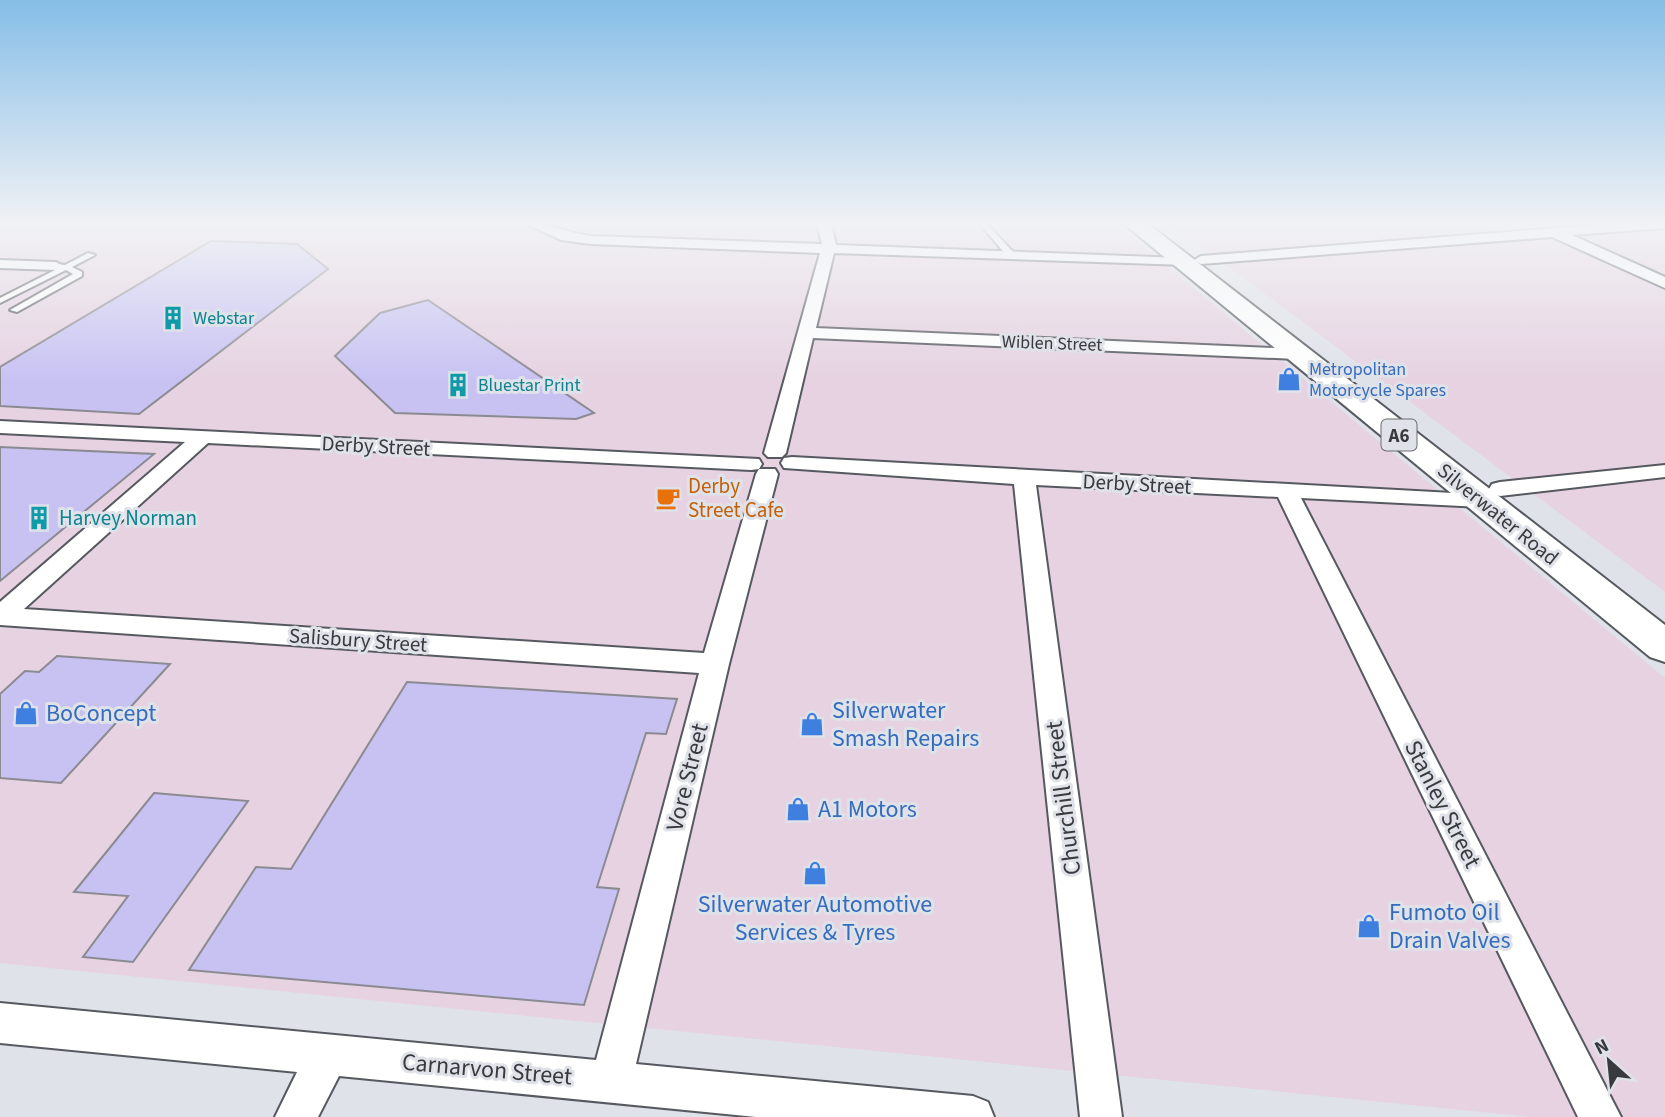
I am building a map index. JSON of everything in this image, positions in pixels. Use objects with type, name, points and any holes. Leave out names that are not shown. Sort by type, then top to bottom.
[{"type":"highway","name":"Silverwater Road","points":[[1207,275],[1297,354],[1491,495],[1665,616]]},
{"type":"highway","name":"Silverwater Road","points":[[1209,275],[1491,495],[1665,647]]},
{"type":"street","name":"Vore Street","points":[[611,1080],[715,664],[821,275]]},
{"type":"street","points":[[1648,275],[1665,283]]},
{"type":"street","name":"Wiblen Street","points":[[806,333],[1297,354]]},
{"type":"street","name":"Derby Street","points":[[0,427],[1286,491],[1491,495],[1665,471]]},
{"type":"street","points":[[0,616],[203,437]]},
{"type":"street","name":"Churchill Street","points":[[1024,478],[1101,1117]]},
{"type":"street","name":"Stanley Street","points":[[1286,491],[1600,1117]]},
{"type":"street","name":"Salisbury Street","points":[[0,616],[715,664]]},
{"type":"street","name":"Carnarvon Street","points":[[0,1023],[973,1117]]},
{"type":"street","points":[[296,1117],[328,1054]]},
{"type":"lane","points":[[0,301],[45,275]]},
{"type":"lane","points":[[14,310],[77,275]]},
{"type":"shaded area","points":[[0,275],[1178,275],[1665,678],[1665,1117],[1532,1117],[0,963]]},
{"type":"shaded area","points":[[1240,275],[1665,275],[1665,592]]},
{"type":"building","name":"Webstar","points":[[154,275],[320,275],[139,414],[0,406],[0,367]]},
{"type":"building","name":"Bluestar Print","points":[[428,300],[594,413],[576,419],[395,413],[335,356],[380,313]]},
{"type":"building","name":"Harvey Norman","points":[[0,447],[154,454],[0,581]]},
{"type":"building","points":[[57,656],[170,664],[61,783],[0,778],[0,694],[25,671],[39,672]]},
{"type":"building","points":[[407,682],[677,699],[666,734],[646,733],[597,887],[619,889],[584,1005],[189,970],[256,867],[291,869]]},
{"type":"building","points":[[154,793],[248,801],[133,962],[83,957],[128,896],[74,892]]},
{"type":"place","name":"Webstar","points":[[173,318]]},
{"type":"place","name":"Metropolitan Motorcycle Spares","points":[[1289,379]]},
{"type":"place","name":"Bluestar Print","points":[[458,385]]},
{"type":"place","name":"Derby Street Cafe","points":[[668,498]]},
{"type":"place","name":"Harvey Norman","points":[[39,518]]},
{"type":"place","name":"BoConcept","points":[[26,713]]},
{"type":"place","name":"Silverwater Smash Repairs","points":[[812,724]]},
{"type":"place","name":"A1 Motors","points":[[798,809]]},
{"type":"place","name":"Silverwater Automotive Services & Tyres","points":[[815,873]]},
{"type":"place","name":"Fumoto Oil Drain Valves","points":[[1369,926]]}]
